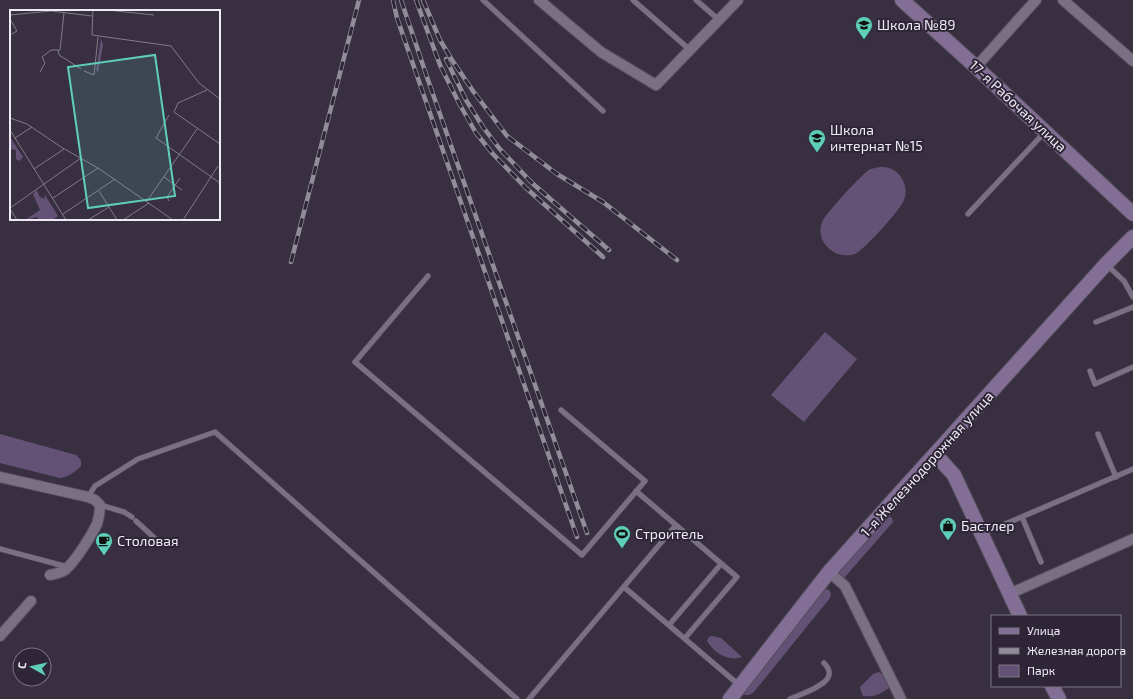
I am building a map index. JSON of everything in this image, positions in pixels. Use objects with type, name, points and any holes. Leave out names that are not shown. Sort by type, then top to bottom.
[{"type":"street","points":[[539,0],[601,52],[656,85],[738,0]]},
{"type":"street","name":"17-я Рабочая улица","points":[[902,0],[1133,214]]},
{"type":"street","points":[[976,67],[1036,0]]},
{"type":"street","points":[[1063,0],[1133,62]]},
{"type":"street","name":"1-я Железнодорожная улица","points":[[735,694],[829,572],[1106,264],[1133,237]]},
{"type":"street","points":[[935,454],[954,475],[1020,615]]},
{"type":"street","points":[[0,477],[88,497],[95,500],[100,505],[100,514],[96,524],[78,556],[63,571],[50,575]]},
{"type":"street","points":[[1009,594],[1133,539]]},
{"type":"street","points":[[829,572],[845,586],[901,699]]},
{"type":"street","points":[[0,636],[31,601]]},
{"type":"street","points":[[1052,687],[1058,699]]},
{"type":"lane","points":[[483,0],[603,111]]},
{"type":"lane","points":[[633,0],[690,50]]},
{"type":"lane","points":[[696,0],[719,20]]},
{"type":"lane","points":[[968,214],[1045,131]]},
{"type":"lane","points":[[1106,264],[1124,281],[1133,298]]},
{"type":"lane","points":[[428,276],[355,362],[582,555],[645,481],[561,410]]},
{"type":"lane","points":[[1096,322],[1133,307]]},
{"type":"lane","points":[[1090,371],[1095,384],[1133,367]]},
{"type":"lane","points":[[88,497],[95,486],[138,459],[215,432],[517,699]]},
{"type":"lane","points":[[1098,434],[1116,476]]},
{"type":"lane","points":[[981,534],[1133,470]]},
{"type":"lane","points":[[636,491],[737,577],[685,638]]},
{"type":"lane","points":[[100,505],[124,512],[134,519],[161,544]]},
{"type":"lane","points":[[1022,517],[1041,562]]},
{"type":"lane","points":[[529,699],[676,525]]},
{"type":"lane","points":[[0,549],[68,567]]},
{"type":"lane","points":[[669,625],[721,564]]},
{"type":"lane","points":[[624,587],[685,638],[735,694]]},
{"type":"lane","points":[[790,699],[825,682],[829,675],[828,669],[824,663]]},
{"type":"green space","points":[[880,167],[894,170],[901,177],[906,190],[904,200],[890,220],[860,251],[849,255],[838,254],[828,248],[822,239],[822,222],[836,203],[858,179],[869,170]]},
{"type":"green space","points":[[825,332],[857,359],[804,422],[771,395]]},
{"type":"green space","points":[[0,434],[76,455],[81,460],[81,466],[72,474],[60,478],[0,463]]},
{"type":"green space","points":[[888,516],[892,518],[893,522],[844,578],[840,579],[838,572]]},
{"type":"green space","points":[[826,589],[831,593],[830,598],[753,693],[745,695],[743,692],[822,590]]},
{"type":"green space","points":[[712,636],[721,638],[742,657],[732,658],[717,653],[707,641],[709,637]]},
{"type":"green space","points":[[879,672],[887,679],[889,688],[876,695],[863,696],[860,687],[873,674]]},
{"type":"railway","points":[[291,262],[359,0]]},
{"type":"railway","points":[[393,0],[397,18],[577,537]]},
{"type":"railway","points":[[401,0],[587,533]]},
{"type":"railway","points":[[416,0],[440,65],[476,133],[493,154],[526,188],[603,257]]},
{"type":"railway","points":[[423,0],[440,40],[452,60],[507,136],[557,174],[603,202],[677,260]]},
{"type":"railway","points":[[446,59],[466,100],[483,127],[499,148],[532,183],[609,250]]},
{"type":"place","name":"Школа №89","points":[[864,40]]},
{"type":"place","name":"Школа интернат №15","points":[[817,153]]},
{"type":"place","name":"Бастлер","points":[[948,541]]},
{"type":"place","name":"Строитель","points":[[622,549]]},
{"type":"place","name":"Столовая","points":[[104,556]]}]
